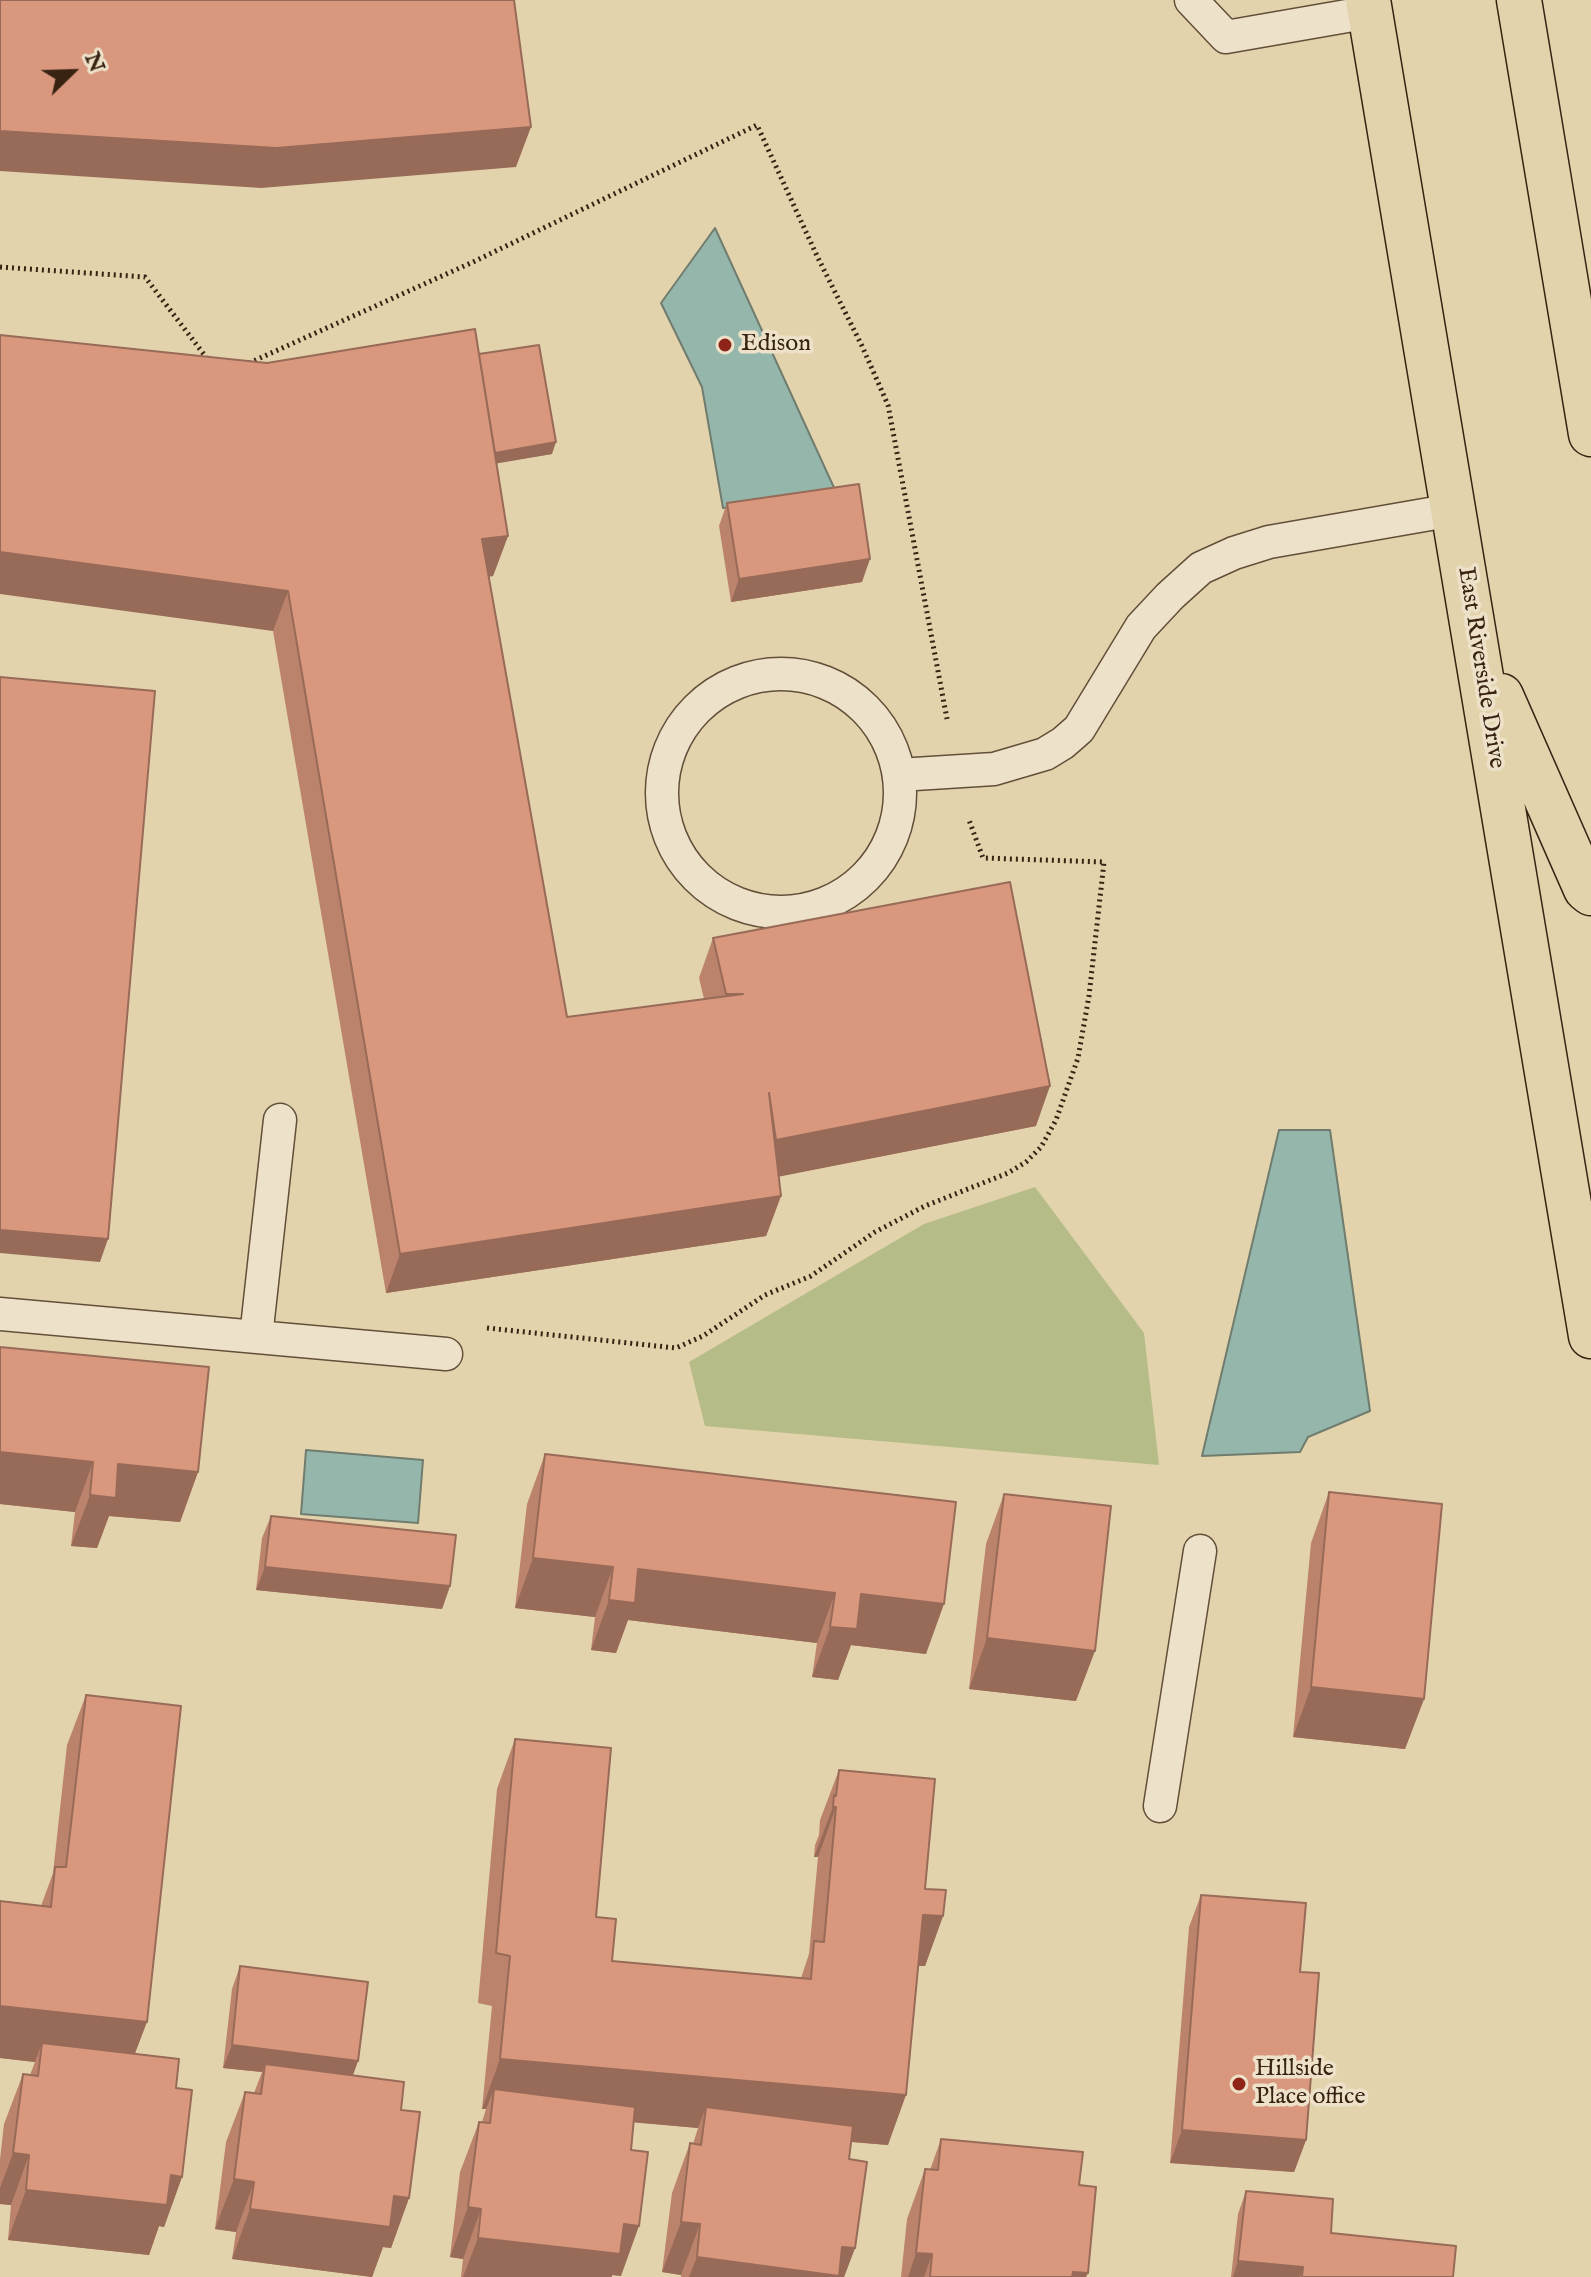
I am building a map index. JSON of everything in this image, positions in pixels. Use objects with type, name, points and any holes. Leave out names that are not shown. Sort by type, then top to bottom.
[{"type":"main road","points":[[1519,0],[1591,434]]},
{"type":"main road","name":"East Riverside Drive","points":[[1369,6],[1591,1336]]},
{"type":"main road","points":[[1474,635],[1586,889],[1591,893]]},
{"type":"lane","points":[[1191,0],[1226,37],[1369,6]]},
{"type":"lane","points":[[899,775],[994,769],[1045,754],[1063,743],[1079,729],[1141,627],[1201,568],[1269,542],[1453,510]]},
{"type":"lane","points":[[786,672],[825,681],[860,702],[886,733],[899,775],[899,810],[889,847],[865,879],[834,902],[796,912],[758,911],[720,897],[691,872],[671,839],[661,800],[665,760],[682,724],[710,695],[746,677],[786,672]]},
{"type":"lane","points":[[256,1337],[280,1120]]},
{"type":"lane","points":[[0,1314],[446,1354]]},
{"type":"lane","points":[[1160,1806],[1200,1551]]},
{"type":"path","points":[[248,363],[473,262],[757,125],[888,405],[949,731]]},
{"type":"path","points":[[0,267],[145,277],[211,363]]},
{"type":"path","points":[[446,1354],[473,1326],[676,1348],[703,1336],[765,1295],[811,1276],[875,1232],[925,1206],[1008,1173],[1026,1162],[1041,1147],[1056,1120],[1078,1058],[1089,996],[1104,862],[983,858],[973,832]]},
{"type":"green space","points":[[1035,1187],[1144,1333],[1159,1465],[705,1426],[689,1362],[924,1224]]},
{"type":"water","name":"Edison","points":[[715,228],[836,492],[723,508],[702,387],[661,303]]},
{"type":"water","points":[[1279,1130],[1330,1130],[1370,1411],[1308,1437],[1300,1452],[1202,1456]]},
{"type":"water","points":[[306,1450],[423,1460],[418,1523],[301,1514]]},
{"type":"building","points":[[0,0],[514,0],[531,127],[276,148],[0,131]]},
{"type":"building","points":[[475,329],[508,536],[482,539],[567,1017],[743,994],[726,994],[713,938],[1010,882],[1050,1086],[776,1140],[769,1093],[781,1196],[400,1254],[288,591],[0,552],[0,335],[267,363]]},
{"type":"building","points":[[539,345],[556,442],[495,453],[479,354]]},
{"type":"building","points":[[859,484],[870,559],[739,579],[727,503]]},
{"type":"building","points":[[0,677],[155,691],[108,1239],[0,1230]]},
{"type":"building","points":[[0,1347],[209,1367],[198,1472],[118,1464],[116,1498],[90,1495],[93,1462],[0,1452]]},
{"type":"building","points":[[545,1454],[956,1502],[944,1604],[861,1594],[857,1629],[830,1627],[835,1593],[638,1569],[635,1603],[609,1600],[613,1567],[533,1558]]},
{"type":"building","points":[[1329,1492],[1442,1504],[1424,1699],[1311,1687]]},
{"type":"building","points":[[1004,1494],[1111,1506],[1095,1651],[987,1638]]},
{"type":"building","points":[[271,1516],[456,1535],[450,1586],[265,1567]]},
{"type":"building","points":[[86,1695],[181,1706],[147,2022],[0,2006],[0,1901],[51,1907],[55,1867],[66,1867]]},
{"type":"building","points":[[515,1739],[611,1748],[596,1917],[616,1919],[612,1961],[811,1979],[814,1941],[824,1942],[836,1807],[833,1807],[834,1795],[839,1770],[935,1779],[925,1889],[946,1890],[943,1916],[923,1915],[906,2095],[500,2059],[510,1956],[496,1953]]},
{"type":"building","name":"Hillside Place office","points":[[1201,1895],[1306,1903],[1300,1972],[1319,1973],[1306,2140],[1182,2130]]},
{"type":"building","points":[[240,1966],[368,1982],[358,2061],[232,2045]]},
{"type":"building","points":[[42,2043],[179,2059],[176,2088],[192,2090],[182,2177],[171,2175],[167,2205],[26,2190],[29,2155],[13,2153],[23,2074],[38,2076]]},
{"type":"building","points":[[265,2064],[404,2082],[401,2110],[420,2112],[409,2198],[394,2196],[390,2227],[250,2209],[254,2182],[234,2179],[245,2092],[261,2094]]},
{"type":"building","points":[[494,2089],[635,2107],[631,2150],[648,2152],[639,2226],[624,2224],[620,2254],[478,2238],[481,2209],[468,2207],[479,2122],[490,2123]]},
{"type":"building","points":[[706,2107],[853,2126],[849,2159],[867,2162],[855,2248],[842,2247],[839,2276],[697,2257],[700,2224],[681,2222],[690,2143],[701,2145]]},
{"type":"building","points":[[941,2139],[1083,2152],[1079,2185],[1096,2187],[1088,2273],[1073,2272],[1072,2277],[930,2277],[932,2254],[916,2253],[925,2169],[938,2170]]},
{"type":"building","points":[[1246,2191],[1333,2199],[1331,2233],[1456,2246],[1453,2277],[1302,2277],[1303,2267],[1238,2261]]},
{"type":"place","name":"Edison","points":[[725,345]]},
{"type":"place","name":"Hillside Place office","points":[[1239,2084]]}]
